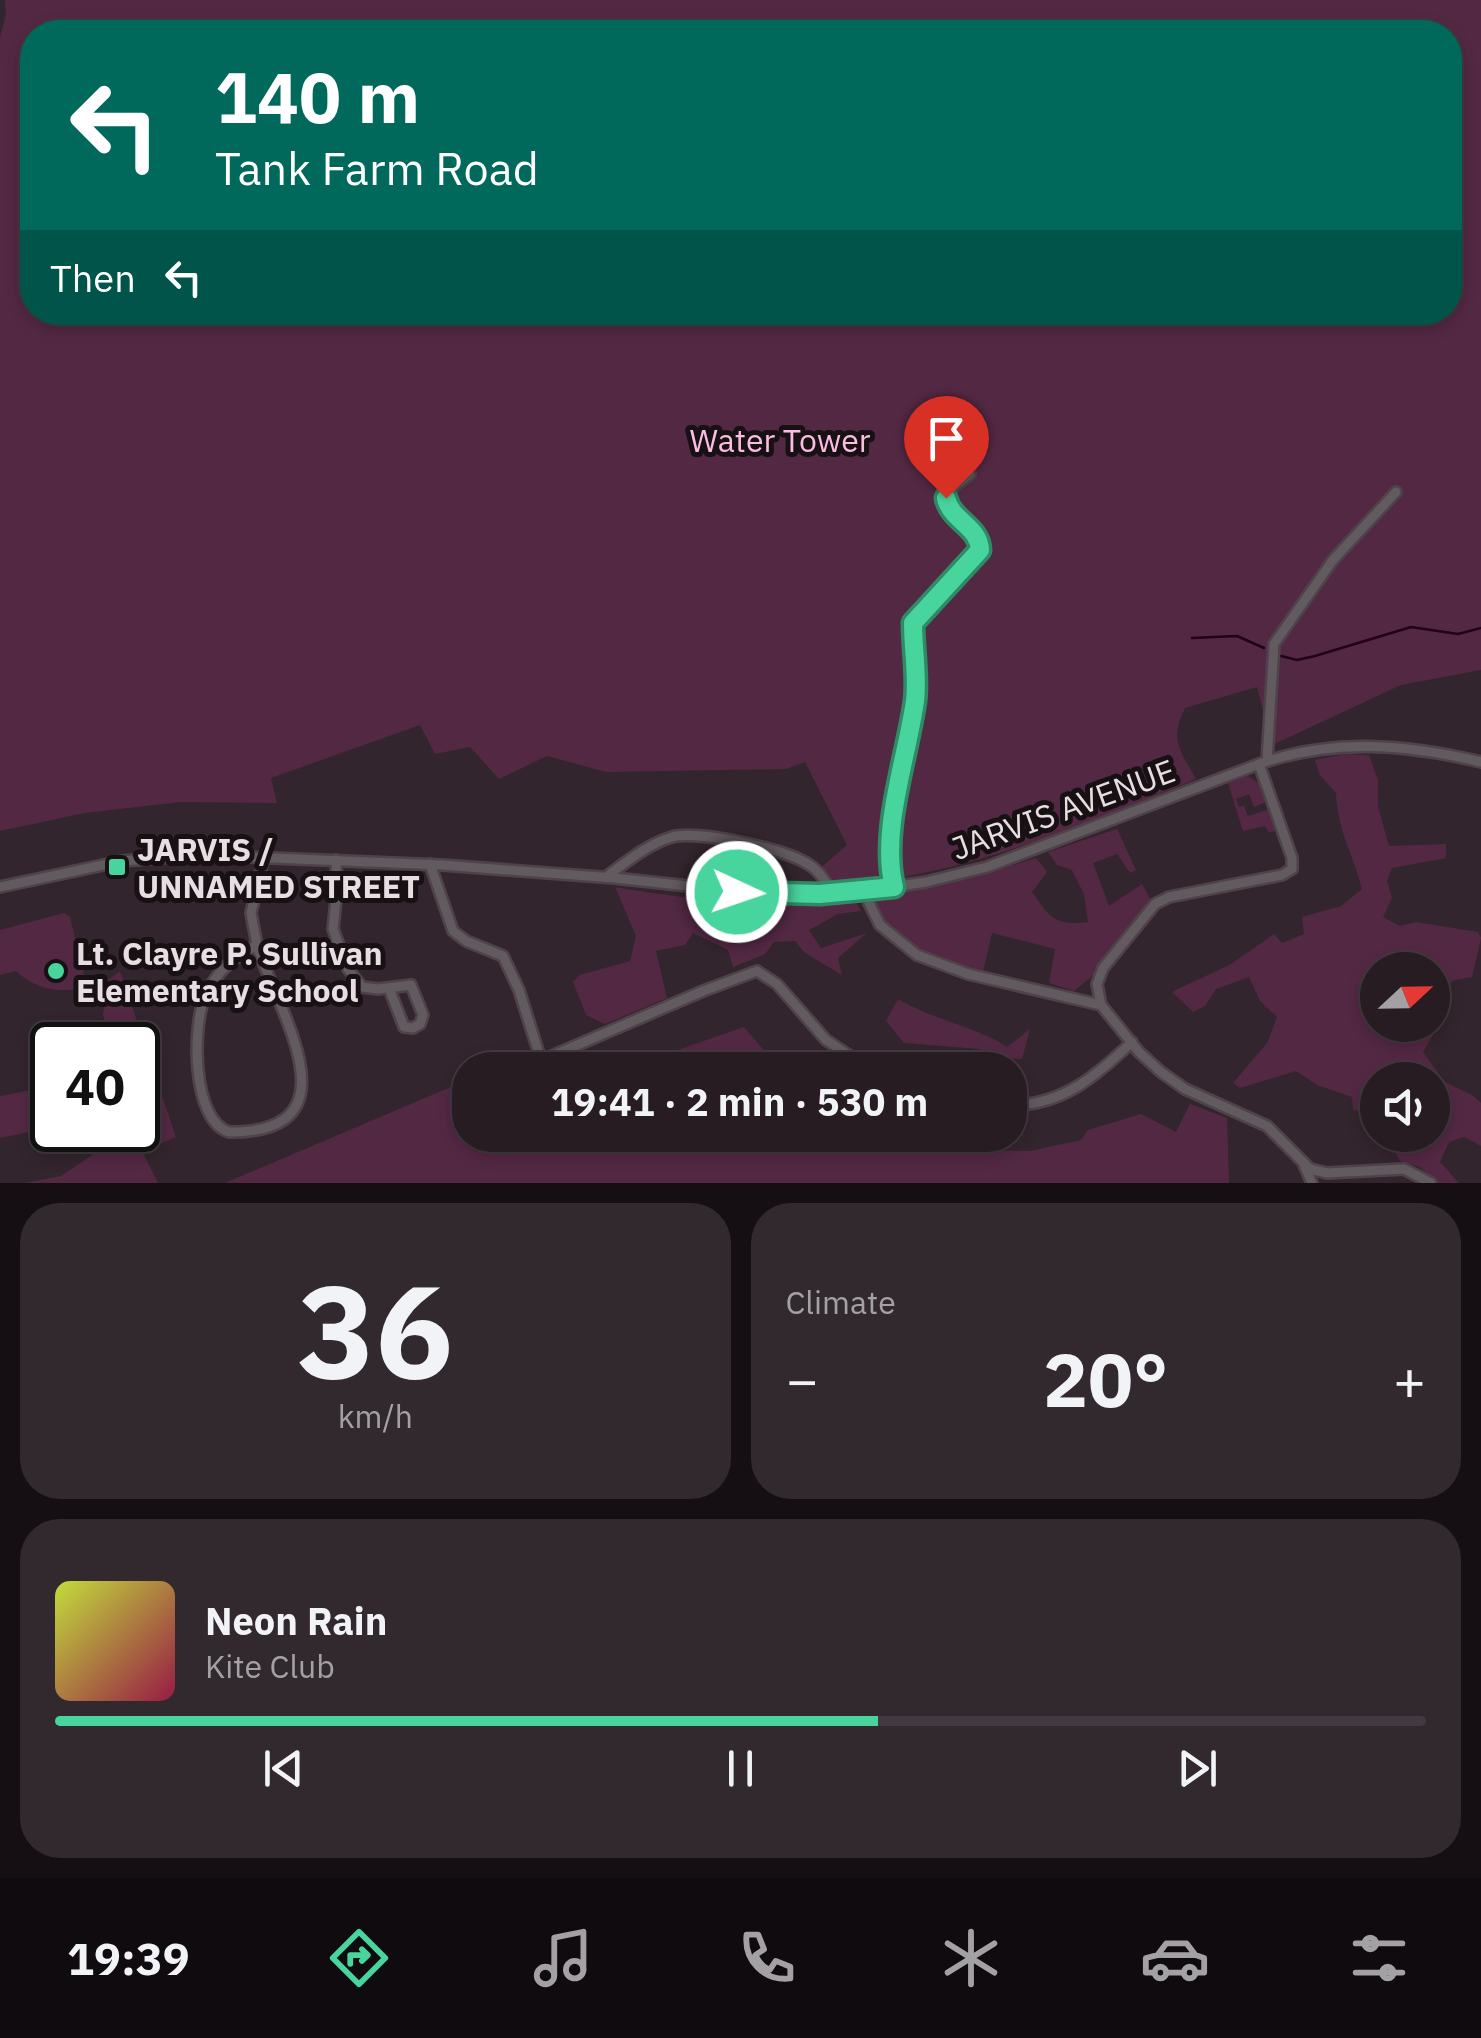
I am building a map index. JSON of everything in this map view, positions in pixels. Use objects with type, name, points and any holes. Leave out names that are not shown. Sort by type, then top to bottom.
[{"type":"street","points":[[894,887],[894,825],[906,734],[915,704],[913,623],[980,550],[977,535],[947,505],[948,492],[970,474],[954,442],[944,433]]},
{"type":"street","points":[[1312,1183],[1304,1165],[1267,1126],[1176,1084],[1149,1062],[1102,1005],[1096,984],[1103,968],[1155,904],[1169,897],[1292,869],[1263,762],[1274,644],[1334,560],[1396,492]]},
{"type":"street","name":"JARVIS AVENUE","points":[[0,887],[152,857],[264,856],[606,877],[737,892],[832,894],[894,887],[987,867],[1263,762],[1310,750],[1368,745],[1444,753],[1481,762]]},
{"type":"street","points":[[606,877],[659,842],[694,835],[800,859],[822,876],[832,894]]},
{"type":"street","points":[[257,945],[218,975],[199,1019],[197,1054],[203,1095],[213,1122],[229,1132],[266,1127],[284,1118],[293,1109],[300,1086],[298,1046],[257,945],[251,913],[264,856]]},
{"type":"street","points":[[336,860],[338,890],[332,924],[339,950],[357,984],[369,988],[411,985],[422,1015],[420,1024],[404,1027],[389,988]]},
{"type":"street","points":[[430,864],[452,931],[503,956],[538,1052]]},
{"type":"street","points":[[867,890],[880,925],[917,955],[968,974],[1102,1005]]},
{"type":"street","points":[[560,1052],[750,972],[761,973],[777,984],[826,1040],[844,1052]]},
{"type":"street","points":[[1027,1104],[1075,1089],[1132,1042]]},
{"type":"street","points":[[1304,1165],[1327,1172],[1404,1170],[1431,1183]]},
{"type":"green space","name":"Water Tower","points":[[5,0],[1481,0],[1481,670],[1401,685],[1272,745],[1257,687],[1185,708],[1177,737],[1196,779],[1020,847],[929,872],[836,886],[819,869],[847,845],[805,762],[786,769],[606,772],[547,756],[499,779],[470,747],[435,754],[420,725],[271,778],[277,803],[180,802],[85,813],[0,831],[0,37]]},
{"type":"green space","points":[[1345,754],[1369,755],[1378,780],[1378,807],[1389,846],[1446,844],[1446,858],[1392,868],[1387,880],[1392,898],[1383,917],[1400,926],[1416,922],[1478,932],[1481,938],[1472,977],[1450,983],[1450,952],[1360,952],[1360,1042],[1429,1042],[1423,1052],[1430,1062],[1360,1062],[1360,1111],[1353,1110],[1352,1097],[1317,1085],[1296,1071],[1240,1088],[1233,1083],[1267,1043],[1277,1017],[1260,1001],[1249,977],[1216,989],[1205,1006],[1193,1012],[1172,992],[1231,964],[1274,934],[1282,943],[1304,934],[1302,917],[1341,906],[1362,889],[1342,830],[1336,793],[1320,775],[1315,760]]},
{"type":"green space","points":[[1248,776],[1260,784],[1266,802],[1254,807],[1249,794],[1236,799],[1239,807],[1244,806],[1248,816],[1270,809],[1277,831],[1269,832],[1265,826],[1243,831],[1228,783]]},
{"type":"green space","points":[[1117,829],[1136,870],[1130,873],[1117,854],[1093,863],[1109,906],[1142,884],[1151,900],[1095,974],[1074,991],[1049,983],[1055,949],[992,933],[983,972],[967,969],[936,960],[907,944],[874,909],[877,899],[884,895],[970,878],[1036,858],[1047,872],[1032,892],[1044,909],[1061,921],[1088,922],[1084,894],[1072,870],[1057,865],[1048,852]]},
{"type":"green space","points":[[615,887],[735,902],[856,902],[861,911],[838,914],[809,930],[821,948],[867,933],[838,958],[842,975],[805,953],[795,941],[774,942],[765,954],[733,967],[728,950],[693,933],[685,945],[656,951],[667,998],[605,1024],[586,1015],[573,982],[580,975],[630,961],[636,936]]},
{"type":"green space","points":[[64,913],[70,917],[87,987],[58,990],[40,986],[16,971],[0,975],[0,930]]},
{"type":"green space","points":[[120,971],[137,1022],[105,1022],[108,980]]},
{"type":"green space","points":[[898,999],[1007,1047],[1030,1029],[1024,1052],[981,1052],[904,1043],[886,1021]]},
{"type":"green space","points":[[744,1027],[766,1052],[672,1052]]},
{"type":"green space","points":[[1450,1084],[1481,1103],[1481,1146],[1464,1137],[1450,1142]]},
{"type":"green space","points":[[452,1086],[452,1152],[1027,1152],[1081,1140],[1088,1130],[1141,1114],[1176,1132],[1190,1104],[1227,1118],[1229,1183],[225,1183]]},
{"type":"green space","points":[[30,1090],[30,1132],[0,1138],[0,1096]]},
{"type":"green space","points":[[160,1090],[176,1137],[160,1144]]},
{"type":"green space","points":[[96,1152],[142,1152],[158,1183],[24,1183],[61,1176]]},
{"type":"green space","points":[[1396,1152],[1444,1152],[1440,1162],[1459,1183],[1436,1183],[1420,1167],[1400,1161]]},
{"type":"waterway","points":[[1281,656],[1297,660],[1315,656],[1411,627],[1458,634],[1481,628]]},
{"type":"waterway","points":[[1192,638],[1237,636],[1264,648]]},
{"type":"place","name":"JARVIS / UNNAMED STREET","points":[[117,867]]},
{"type":"place","name":"Lt. Clayre P. Sullivan Elementary School","points":[[56,971]]},
{"type":"route","points":[[737,892],[820,894],[894,887],[894,825],[906,734],[915,704],[913,623],[980,550],[977,535],[949,510],[946,498]]}]
